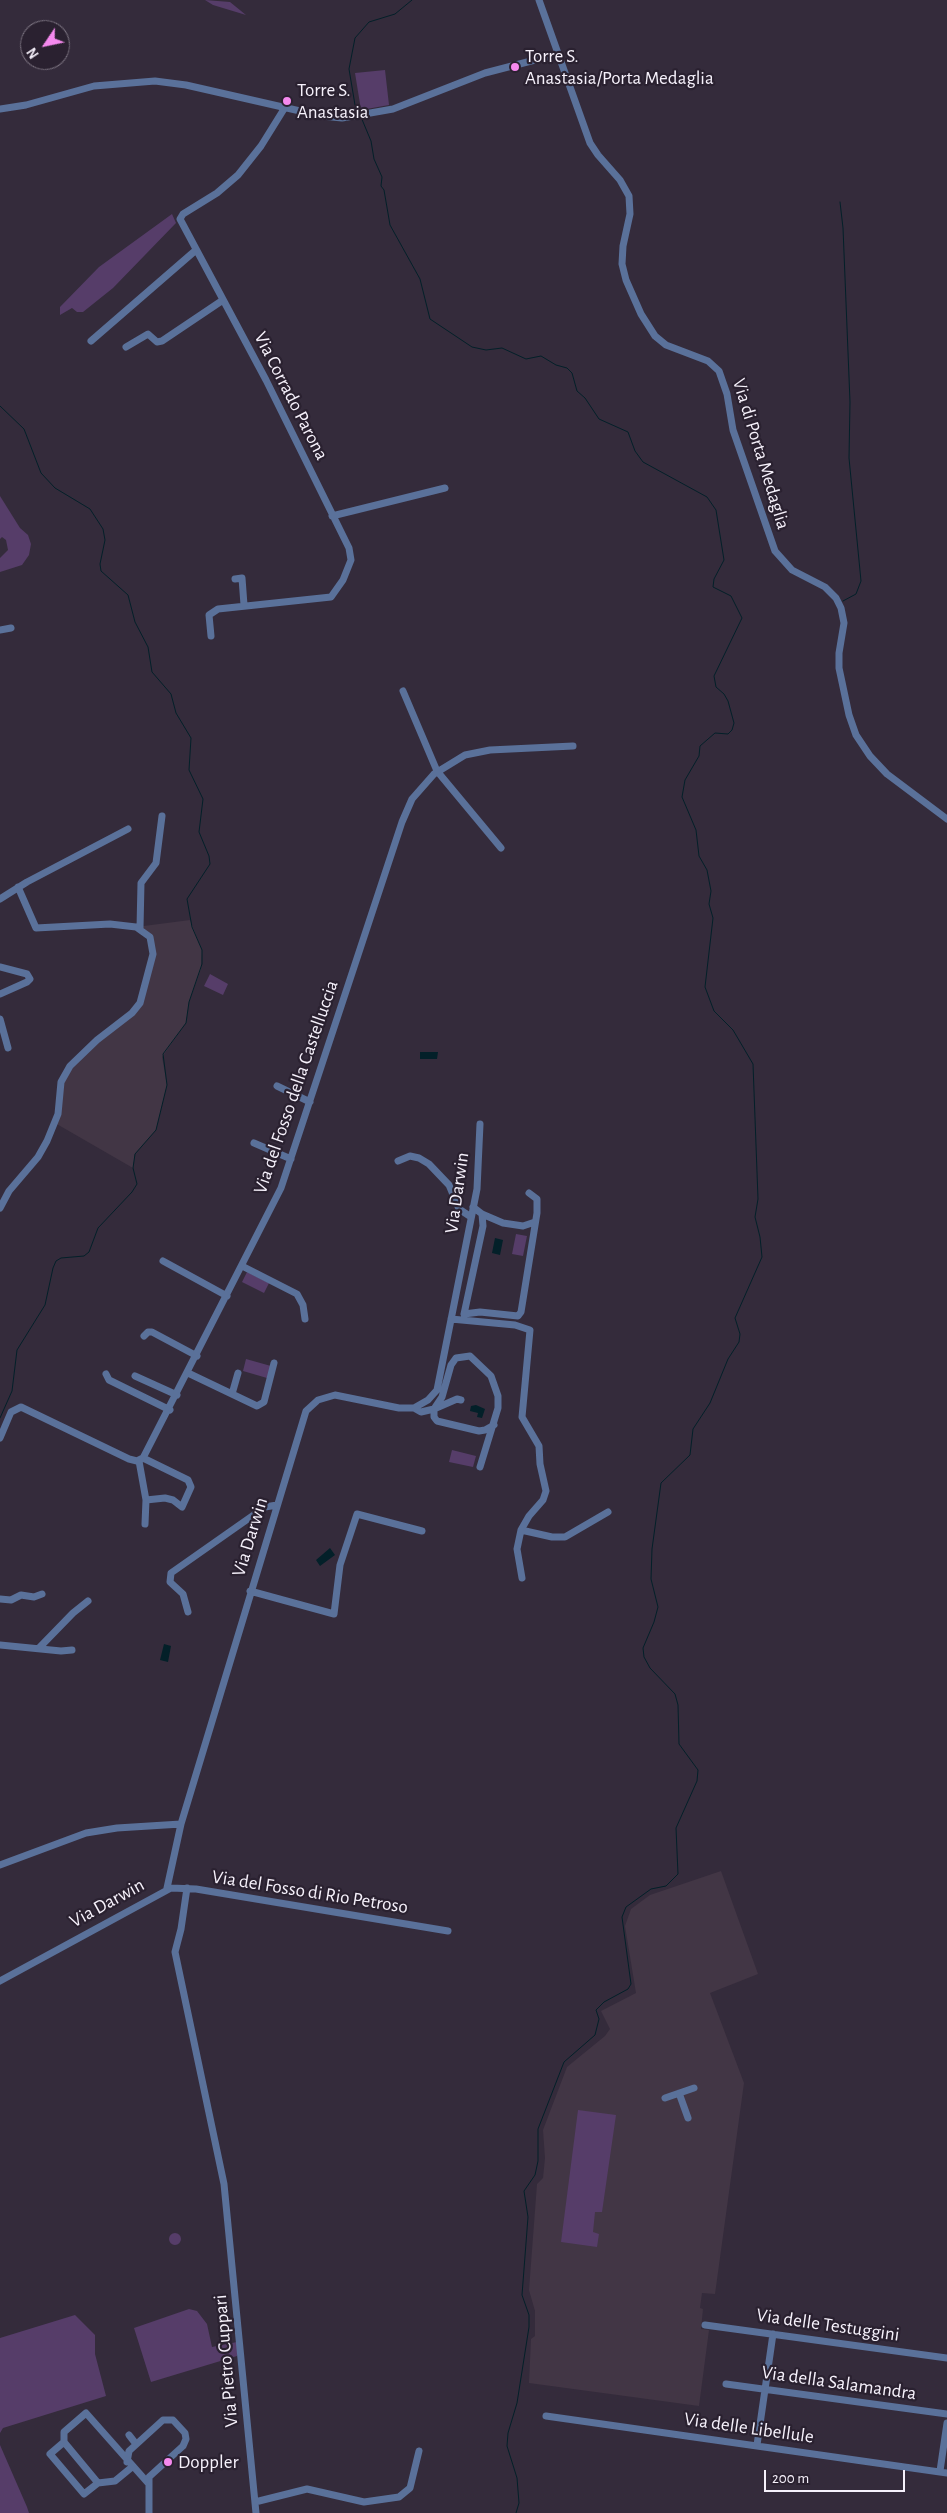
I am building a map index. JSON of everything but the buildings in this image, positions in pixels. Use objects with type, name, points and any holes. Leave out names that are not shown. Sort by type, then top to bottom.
[{"type":"street","name":"Via di Porta Medaglia","points":[[539,0],[590,143],[623,185],[629,196],[630,209],[623,246],[623,269],[641,314],[655,336],[666,345],[708,361],[719,371],[727,394],[733,430],[773,548],[786,566],[825,587],[836,598],[841,608],[844,623],[839,653],[839,668],[846,706],[856,735],[870,756],[887,774],[947,819]]},
{"type":"street","points":[[0,109],[26,105],[94,86],[155,81],[186,85],[329,117],[352,116],[393,108],[485,73],[558,54]]},
{"type":"street","name":"Via Corrado Parona","points":[[211,636],[209,615],[212,612],[244,605],[328,598],[335,594],[352,557],[266,380],[183,225],[181,216],[222,189],[238,175],[256,153],[284,108]]},
{"type":"street","points":[[91,341],[196,250]]},
{"type":"street","points":[[126,347],[148,334],[157,342],[162,341],[223,300]]},
{"type":"street","points":[[332,516],[445,488]]},
{"type":"street","points":[[235,579],[242,578],[244,605]]},
{"type":"street","points":[[0,630],[12,628]]},
{"type":"street","points":[[403,691],[437,771],[501,848]]},
{"type":"street","name":"Via del Fosso della Castelluccia","points":[[141,1460],[170,1410],[279,1193],[404,815],[415,794],[437,771],[457,759],[480,752],[573,746]]},
{"type":"street","points":[[140,928],[141,883],[155,865],[162,816]]},
{"type":"street","points":[[0,899],[18,887],[128,829]]},
{"type":"street","points":[[0,1208],[9,1191],[47,1141],[58,1114],[62,1082],[70,1066],[97,1040],[132,1013],[140,1003],[153,950],[150,937],[140,928],[110,924],[37,928],[33,924],[18,887]]},
{"type":"street","points":[[0,968],[27,974],[28,981],[0,994]]},
{"type":"street","points":[[0,1019],[8,1048]]},
{"type":"street","points":[[277,1086],[310,1102]]},
{"type":"street","name":"Via Darwin","points":[[0,1981],[167,1888],[181,1824],[304,1416],[314,1402],[327,1397],[340,1395],[399,1408],[414,1408],[428,1400],[437,1390],[479,1173],[480,1124]]},
{"type":"street","points":[[254,1143],[291,1159]]},
{"type":"street","points":[[398,1161],[410,1156],[419,1158],[429,1164],[448,1185],[459,1209],[471,1218]]},
{"type":"street","points":[[482,1214],[483,1226],[464,1314],[480,1312],[520,1314],[537,1199],[529,1193]]},
{"type":"street","points":[[473,1207],[482,1214],[503,1223],[523,1226],[535,1222]]},
{"type":"street","points":[[163,1262],[227,1296]]},
{"type":"street","points":[[242,1266],[297,1294],[304,1305],[305,1318]]},
{"type":"street","points":[[451,1320],[515,1325],[530,1330],[522,1417],[539,1446],[540,1464],[546,1491],[544,1500],[525,1522],[521,1530],[517,1550],[522,1578]]},
{"type":"street","points":[[144,1336],[148,1332],[152,1332],[196,1356]]},
{"type":"street","points":[[480,1467],[494,1425],[498,1408],[496,1387],[490,1376],[470,1356],[456,1358],[442,1397],[434,1409],[434,1417],[440,1423],[479,1431],[494,1425]]},
{"type":"street","points":[[188,1372],[257,1406],[262,1405],[274,1363]]},
{"type":"street","points":[[232,1394],[238,1373]]},
{"type":"street","points":[[106,1374],[113,1381],[170,1410]]},
{"type":"street","points":[[135,1376],[177,1395]]},
{"type":"street","points":[[414,1408],[421,1412],[458,1399],[461,1400]]},
{"type":"street","points":[[0,1438],[11,1412],[21,1407],[129,1460],[141,1460],[188,1480],[191,1487],[182,1507],[165,1498],[146,1500]]},
{"type":"street","points":[[141,1460],[146,1500],[145,1524]]},
{"type":"street","points":[[188,1612],[183,1594],[170,1582],[171,1573],[265,1507],[276,1505]]},
{"type":"street","points":[[521,1530],[547,1536],[564,1537],[608,1512]]},
{"type":"street","points":[[250,1592],[332,1615],[336,1611],[342,1560],[357,1514],[422,1532]]},
{"type":"street","points":[[525,1522],[532,1531]]},
{"type":"street","points":[[0,1599],[11,1600],[21,1596],[34,1597],[42,1594]]},
{"type":"street","points":[[39,1648],[73,1613],[88,1601]]},
{"type":"street","points":[[0,1645],[61,1651],[72,1650]]},
{"type":"street","points":[[0,1865],[86,1833],[117,1828],[181,1824]]},
{"type":"street","name":"Via del Fosso di Rio Petroso","points":[[167,1888],[187,1888],[448,1931]]},
{"type":"street","name":"Via Pietro Cuppari","points":[[187,1888],[181,1929],[175,1952],[224,2184],[235,2276],[256,2513]]},
{"type":"street","points":[[665,2098],[694,2088]]},
{"type":"street","points":[[679,2093],[688,2118]]},
{"type":"street","name":"Via delle Testuggini","points":[[705,2325],[947,2358]]},
{"type":"street","points":[[757,2445],[773,2334]]},
{"type":"street","name":"Via della Salamandra","points":[[726,2384],[947,2414]]},
{"type":"street","points":[[98,2483],[64,2442],[64,2432],[86,2413],[129,2467],[148,2483]]},
{"type":"street","name":"Via delle Libellule","points":[[546,2416],[944,2472]]},
{"type":"street","points":[[64,2442],[50,2454],[84,2494],[98,2483],[113,2482],[129,2467],[129,2451],[159,2423],[168,2419],[176,2422],[185,2433],[186,2439],[183,2446],[149,2477],[149,2513]]},
{"type":"street","points":[[944,2472],[947,2423]]},
{"type":"street","points":[[129,2435],[136,2444]]},
{"type":"street","points":[[255,2502],[307,2489],[366,2502],[399,2497],[410,2488],[418,2451]]},
{"type":"shaded area","points":[[205,0],[230,2],[246,15],[213,5]]},
{"type":"shaded area","points":[[385,70],[389,105],[361,110],[355,73]]},
{"type":"shaded area","points":[[172,214],[176,223],[113,288],[83,312],[77,312],[72,308],[60,315],[60,307],[99,267]]},
{"type":"shaded area","points":[[0,496],[20,528],[28,535],[31,544],[29,555],[22,565],[0,572],[0,558],[8,550],[6,540],[2,537],[0,539]]},
{"type":"shaded area","points":[[190,920],[202,950],[201,969],[189,1002],[186,1023],[162,1057],[167,1085],[156,1130],[135,1154],[133,1168],[55,1123],[66,1073],[137,1006],[150,967],[150,937],[136,927]]},
{"type":"shaded area","points":[[210,974],[228,984],[223,995],[204,986]]},
{"type":"shaded area","points":[[516,1234],[527,1236],[523,1256],[512,1254]]},
{"type":"shaded area","points":[[247,1272],[269,1283],[264,1293],[242,1282]]},
{"type":"shaded area","points":[[246,1359],[271,1366],[267,1378],[243,1371]]},
{"type":"shaded area","points":[[452,1450],[476,1456],[473,1467],[449,1462]]},
{"type":"shaded area","points":[[721,1871],[758,1974],[710,1993],[744,2083],[715,2294],[702,2293],[700,2308],[703,2309],[701,2329],[709,2330],[699,2406],[529,2383],[531,2339],[535,2336],[535,2311],[529,2290],[537,2184],[543,2178],[545,2158],[543,2130],[567,2067],[605,2036],[610,2029],[601,2011],[636,1993],[625,1926],[631,1909],[650,1895]]},
{"type":"shaded area","points":[[578,2110],[616,2115],[602,2212],[595,2212],[593,2232],[599,2234],[597,2247],[561,2242]]},
{"type":"shaded area","points":[[177,2233],[180,2234],[180,2244],[173,2245],[170,2244],[169,2237],[170,2234]]},
{"type":"shaded area","points":[[189,2309],[197,2311],[207,2324],[212,2347],[237,2342],[237,2356],[151,2382],[134,2328]]},
{"type":"shaded area","points":[[75,2315],[95,2335],[95,2354],[106,2396],[3,2428],[0,2433],[0,2338]]},
{"type":"shaded area","points":[[0,2445],[27,2507],[29,2513],[0,2513]]},
{"type":"water","points":[[420,1052],[438,1052],[437,1059],[420,1059]]},
{"type":"water","points":[[495,1238],[503,1240],[500,1255],[492,1253]]},
{"type":"water","points":[[476,1405],[485,1409],[482,1418],[477,1417],[478,1413],[470,1411],[471,1406]]},
{"type":"water","points":[[330,1548],[335,1555],[320,1566],[316,1560]]},
{"type":"water","points":[[164,1644],[171,1646],[168,1662],[160,1660]]},
{"type":"waterway","points":[[358,111],[355,105],[349,69],[355,38],[369,22],[395,14],[412,0]]},
{"type":"waterway","points":[[361,117],[371,141],[374,159],[382,177],[381,186],[384,190],[390,225],[420,279],[430,319],[472,347],[486,350],[502,348],[526,359],[541,356],[556,365],[567,368],[572,373],[577,391],[585,398],[599,419],[628,432],[635,451],[643,462],[707,497],[716,510],[724,560],[714,579],[713,587],[731,596],[742,618],[714,676],[716,687],[724,694],[728,701],[734,723],[732,730],[728,734],[715,733],[700,746],[699,756],[685,780],[682,797],[696,830],[699,856],[707,870],[711,891],[709,904],[713,918],[705,987],[714,1011],[733,1030],[753,1064],[758,1199],[755,1217],[762,1257],[735,1318],[740,1334],[739,1342],[728,1359],[710,1403],[693,1429],[690,1455],[661,1483],[652,1549],[651,1579],[658,1607],[643,1648],[644,1657],[650,1668],[675,1694],[678,1705],[679,1744],[698,1770],[697,1781],[676,1828],[678,1874],[666,1886],[651,1889],[626,1907],[622,1917],[631,1984],[628,1989],[604,2002],[596,2010],[599,2019],[595,2035],[564,2062],[538,2129],[538,2161],[535,2175],[524,2191],[528,2217],[522,2295],[529,2315],[529,2327],[517,2403],[508,2433],[507,2446],[517,2478],[519,2503],[516,2513]]},
{"type":"waterway","points":[[840,202],[843,228],[850,402],[849,458],[861,581],[856,594],[843,601]]},
{"type":"waterway","points":[[0,406],[24,429],[41,473],[55,488],[90,509],[103,529],[105,540],[100,564],[101,571],[128,595],[135,622],[148,647],[152,672],[171,694],[176,713],[191,738],[189,770],[203,799],[199,832],[209,856],[210,864],[187,899],[192,927],[202,950],[202,964],[189,1002],[186,1023],[163,1054],[167,1085],[156,1130],[135,1154],[133,1168],[137,1184],[132,1192],[98,1228],[89,1252],[84,1256],[61,1258],[56,1261],[45,1305],[17,1350],[12,1391],[0,1418]]},
{"type":"place","name":"Torre S. Anastasia/Porta Medaglia","points":[[515,67]]},
{"type":"place","name":"Torre S. Anastasia","points":[[287,101]]},
{"type":"place","name":"Doppler","points":[[168,2462]]}]
